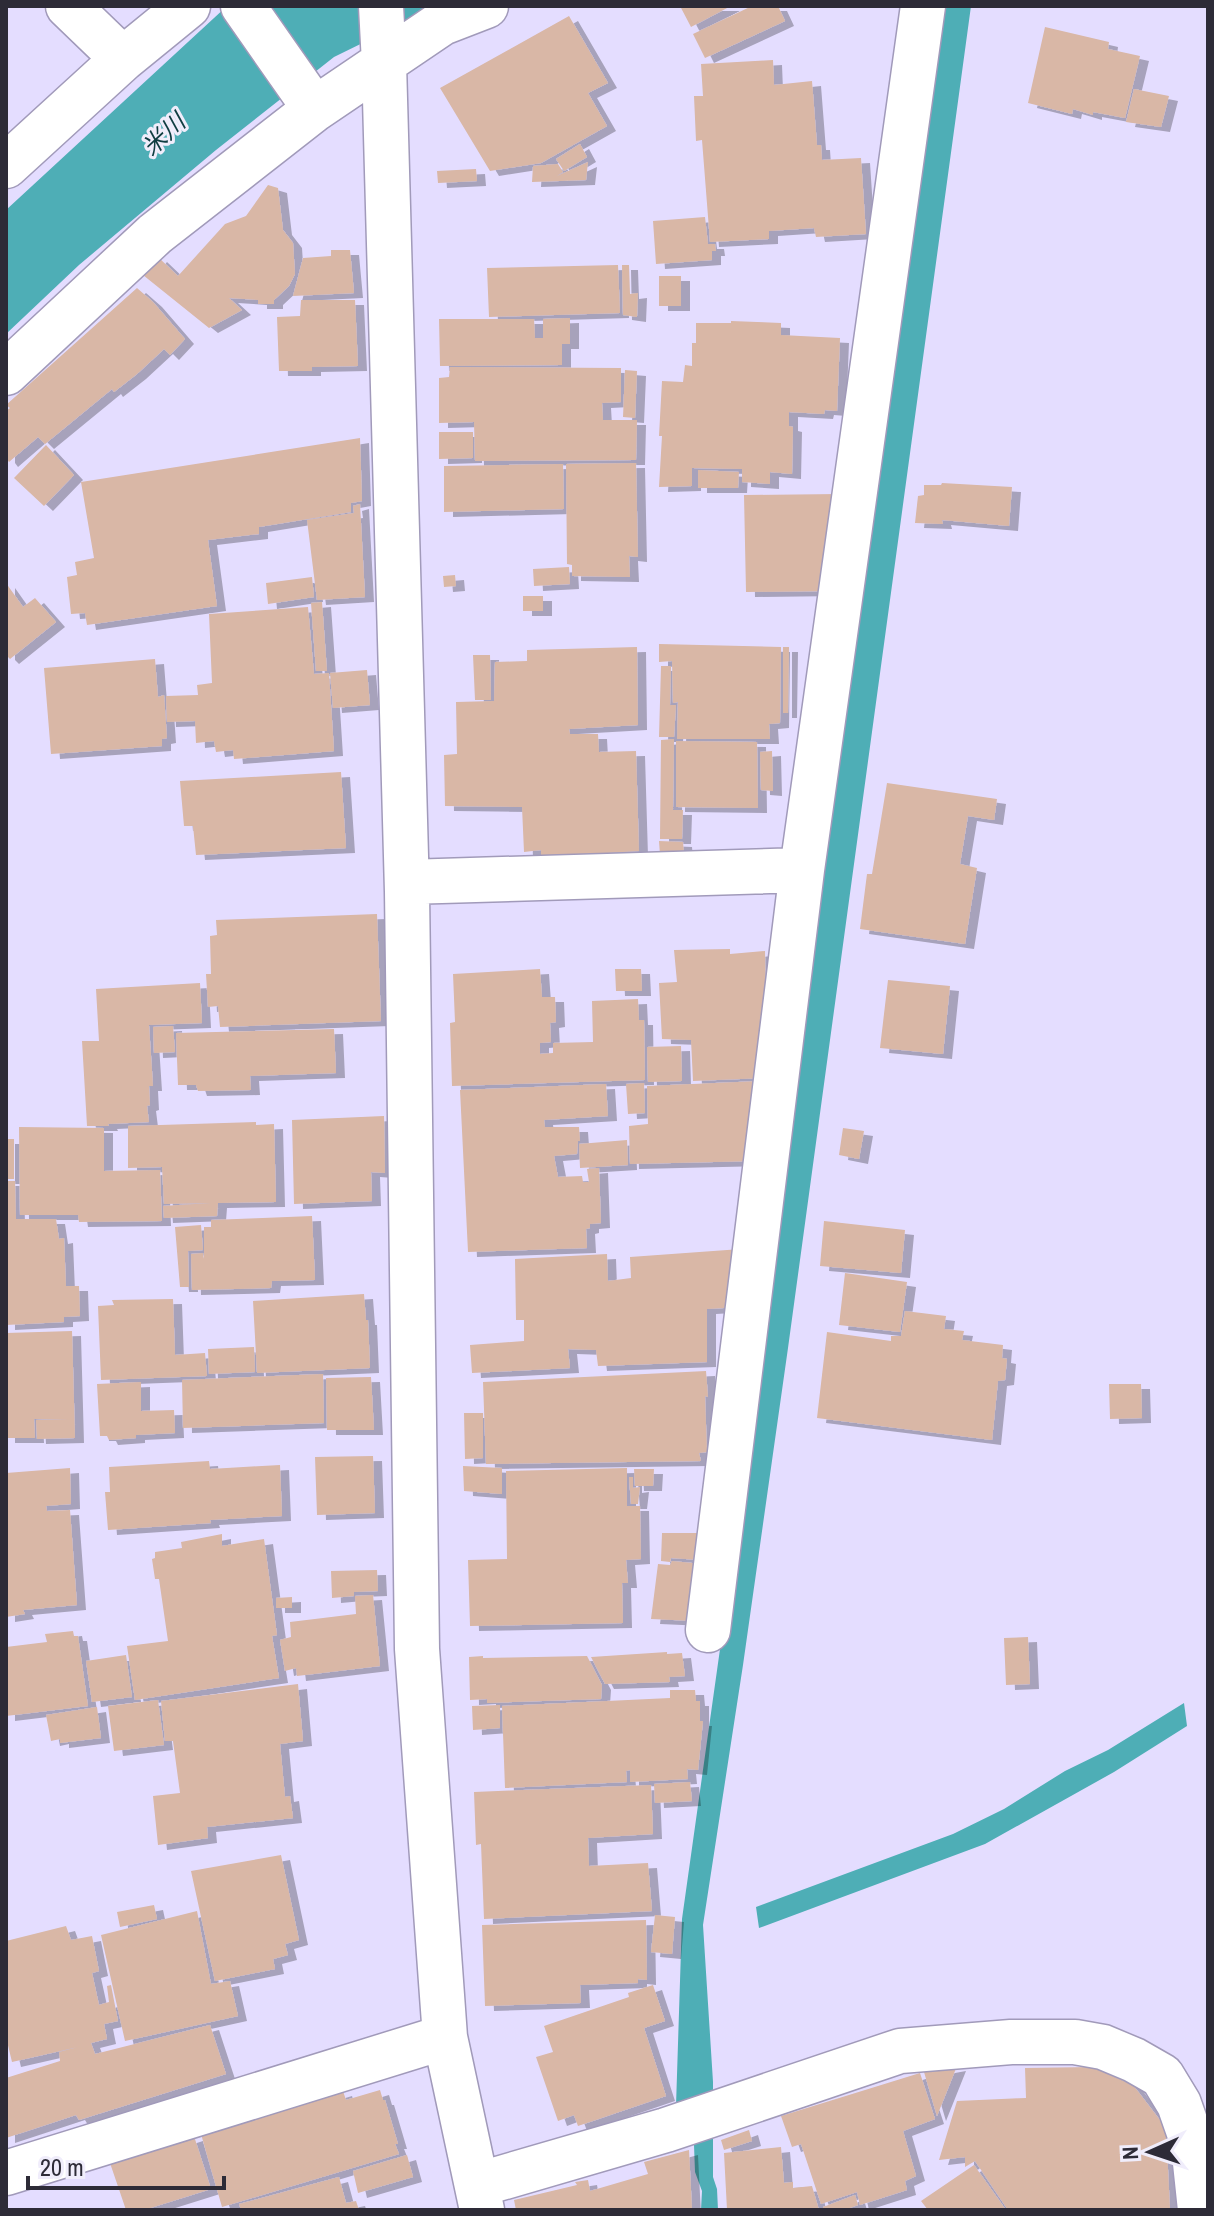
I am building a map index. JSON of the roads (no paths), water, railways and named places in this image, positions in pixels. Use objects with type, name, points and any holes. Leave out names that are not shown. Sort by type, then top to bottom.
[{"type":"street","points":[[68,6],[123,59]]},
{"type":"street","points":[[6,166],[123,59],[188,6]]},
{"type":"street","points":[[243,6],[309,100]]},
{"type":"street","points":[[381,6],[407,882],[417,1649],[445,2037],[480,2197],[900,2051],[1011,2042],[1075,2042],[1103,2047],[1162,2076],[1179,2104],[1193,2144],[1200,2210]]},
{"type":"street","points":[[6,373],[155,234],[309,100],[442,23],[486,6]]},
{"type":"street","points":[[708,1630],[802,870],[923,6]]},
{"type":"street","points":[[407,882],[802,870]]},
{"type":"street","points":[[6,2173],[445,2037]]},
{"type":"water","name":"米川","points":[[227,6],[438,6],[334,57],[216,150],[79,265],[6,334],[6,210]]},
{"type":"water","points":[[940,6],[971,6],[788,1348],[703,1925],[713,2082],[713,2177],[718,2210],[701,2210],[702,2191],[695,2172],[694,2145],[676,2106],[682,1919],[721,1642],[720,1617]]},
{"type":"water","points":[[1184,1703],[1187,1726],[1114,1772],[985,1844],[759,1928],[756,1907],[953,1834],[1004,1809]]}]
